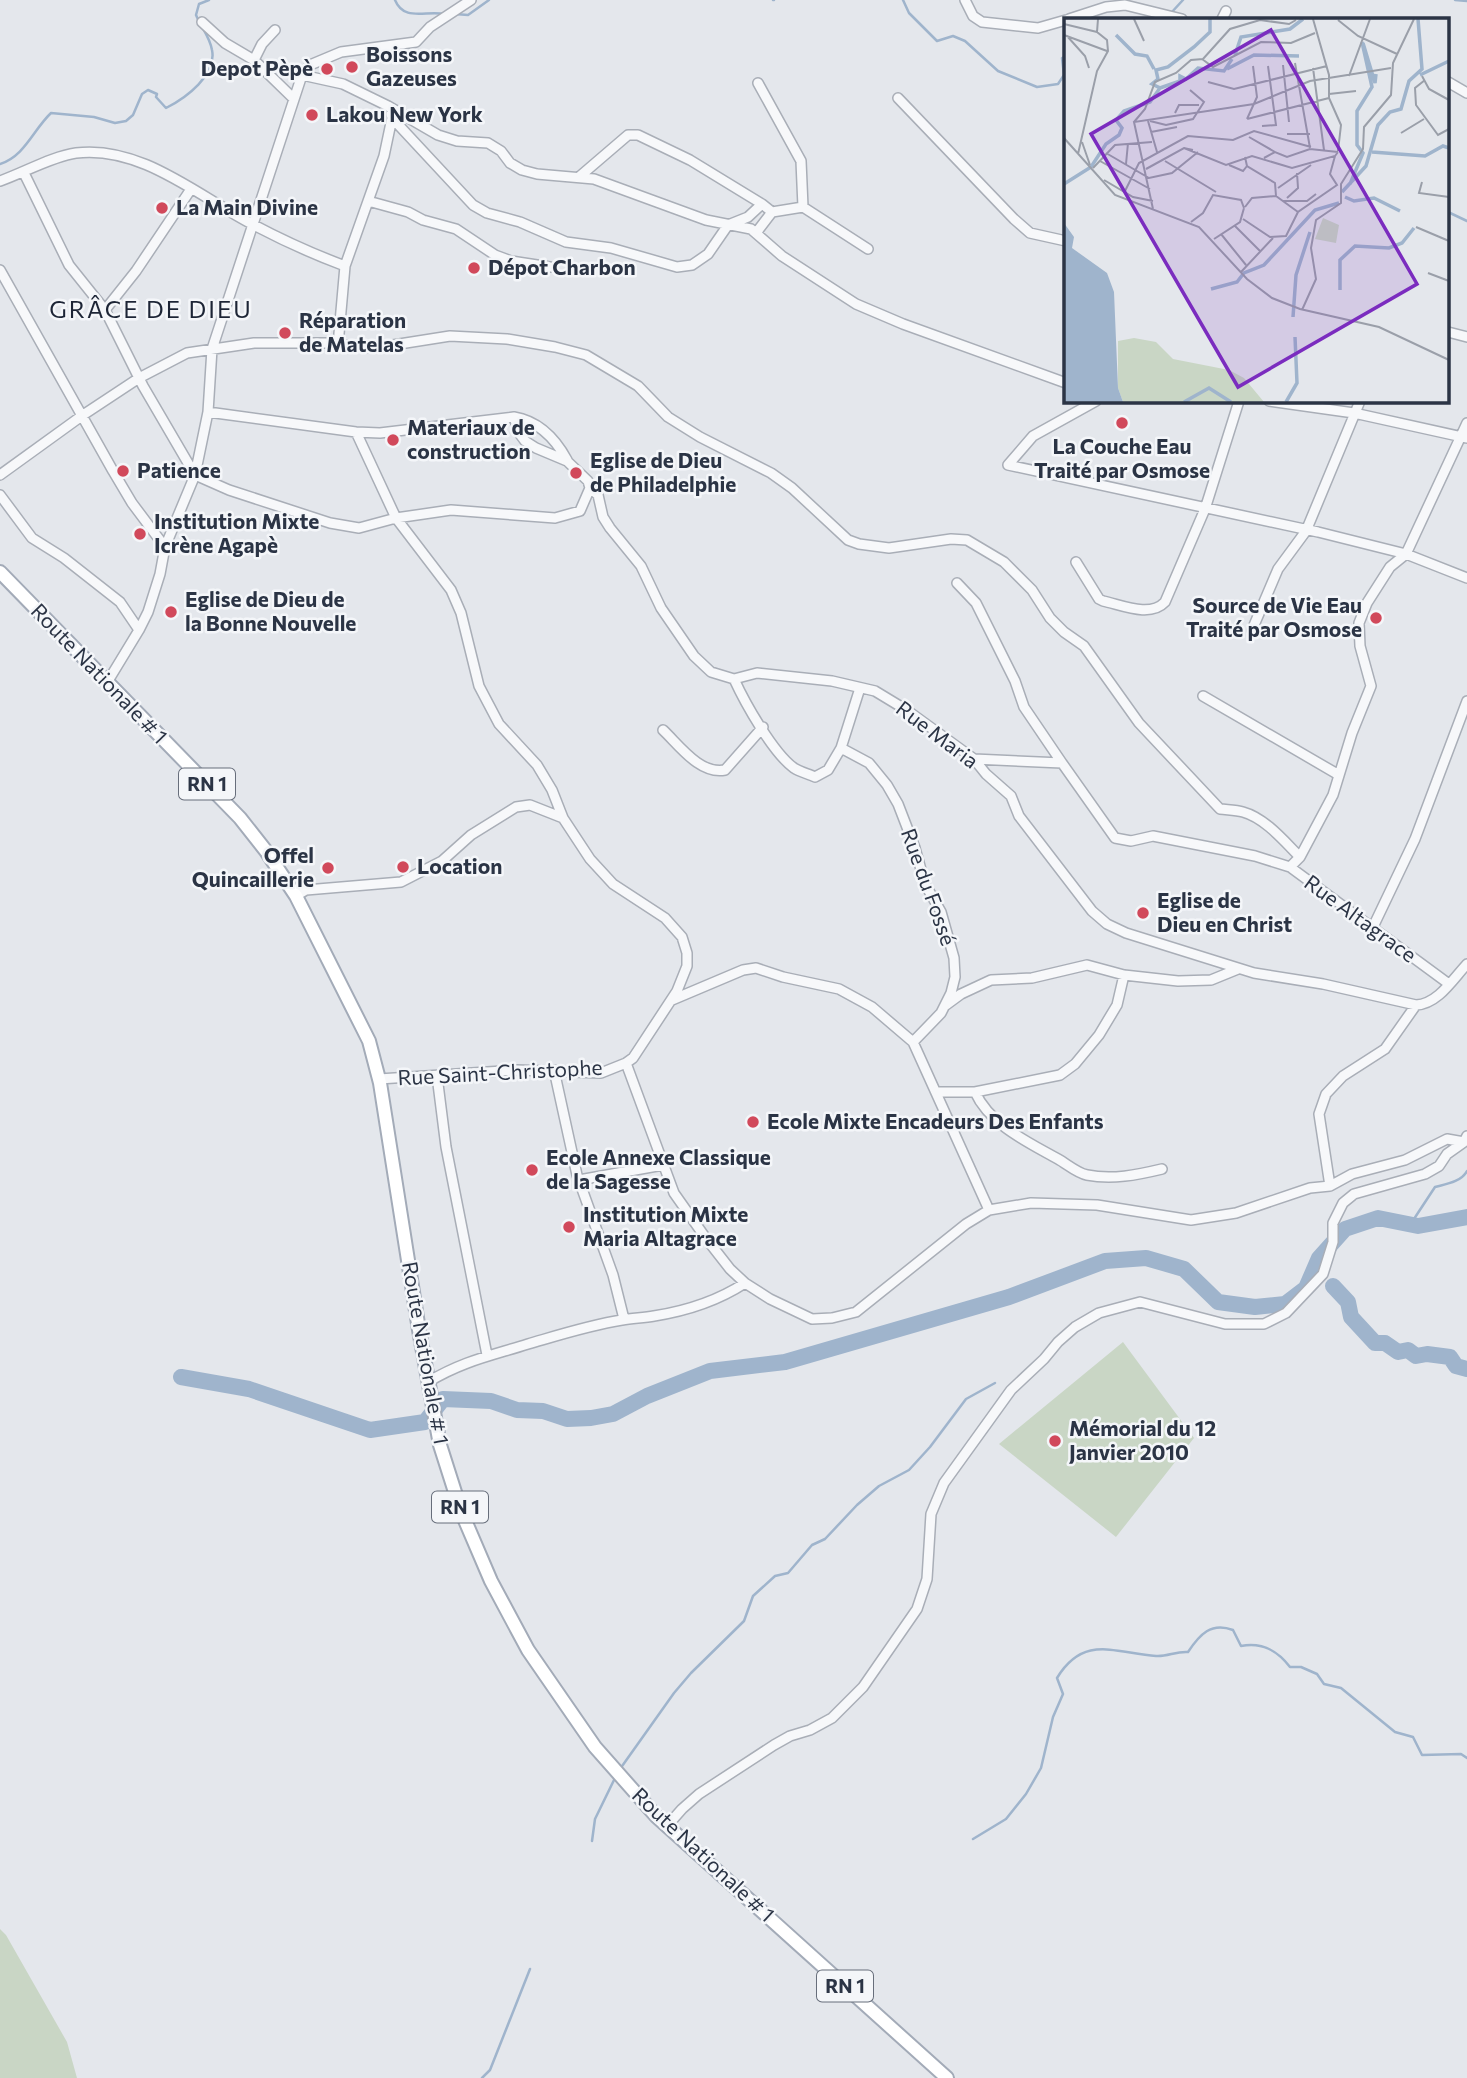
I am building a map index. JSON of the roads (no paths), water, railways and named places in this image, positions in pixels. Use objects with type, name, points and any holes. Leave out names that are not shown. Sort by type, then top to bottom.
[{"type":"main road","name":"Route Nationale # 1","points":[[0,572],[240,818],[296,896],[365,1032],[379,1079],[440,1445],[461,1511],[497,1593],[528,1650],[573,1718],[610,1765],[667,1826],[947,2078]]},
{"type":"street","points":[[108,681],[139,630],[160,574],[165,547],[195,475],[208,412],[212,349],[302,75],[310,65],[341,52],[416,42],[430,27],[471,0]]},
{"type":"street","points":[[965,0],[973,16],[982,22],[1038,28],[1064,21]]},
{"type":"street","points":[[1074,18],[1106,7],[1125,5],[1178,18]]},
{"type":"street","points":[[202,22],[225,43],[254,60],[293,98]]},
{"type":"street","points":[[254,60],[262,44],[275,30]]},
{"type":"street","points":[[302,75],[343,84],[438,135],[457,141],[488,143],[522,170],[537,174],[594,179],[706,220],[751,229],[782,256],[856,304],[903,324],[1064,382]]},
{"type":"street","points":[[758,83],[801,161],[803,206]]},
{"type":"street","points":[[1450,83],[1467,93]]},
{"type":"street","points":[[898,98],[1030,233],[1064,241]]},
{"type":"street","points":[[388,106],[392,118],[473,205],[487,213],[520,222],[566,242],[611,248],[677,267],[692,265],[708,254],[729,225],[748,217],[762,204]]},
{"type":"street","points":[[338,345],[345,266],[384,156],[392,118]]},
{"type":"street","points":[[579,177],[628,135],[638,135],[690,160],[772,212]]},
{"type":"street","points":[[0,181],[65,156],[77,153],[107,154],[155,168],[251,224],[304,250],[345,266]]},
{"type":"street","points":[[24,173],[69,265],[106,310],[139,378],[195,475],[229,490],[330,523],[359,528],[396,518],[451,510],[555,518],[580,511],[590,488]]},
{"type":"street","points":[[106,310],[136,271],[191,189]]},
{"type":"street","points":[[368,201],[456,229],[495,256],[550,267]]},
{"type":"street","points":[[756,233],[772,212],[803,206],[868,249]]},
{"type":"street","points":[[0,270],[83,415],[91,435],[132,503],[165,547]]},
{"type":"street","points":[[1450,333],[1467,337]]},
{"type":"street","points":[[0,475],[83,415],[180,355],[254,343],[374,348],[450,336],[507,339],[586,355],[638,386],[668,417],[700,437],[771,473],[792,488],[848,540],[889,548],[951,539],[967,540],[1004,562],[1032,590],[1050,618],[1084,646],[1139,723],[1220,809],[1243,812],[1255,818],[1279,836],[1300,857]]},
{"type":"street","points":[[1094,402],[1034,436],[1008,466],[1406,554],[1467,578]]},
{"type":"street","points":[[1076,562],[1103,601],[1147,611],[1159,608],[1165,602],[1205,509],[1240,402]]},
{"type":"street","points":[[1276,402],[1354,413],[1464,437]]},
{"type":"street","points":[[1252,630],[1278,569],[1306,531],[1360,402]]},
{"type":"street","points":[[208,412],[380,433],[514,417],[529,419],[560,447],[567,461],[598,495],[603,517],[641,566],[661,608],[694,656],[711,672],[734,679],[763,727],[795,768],[815,777],[828,770],[841,748],[860,688]]},
{"type":"street","points":[[514,417],[519,433],[526,441],[567,461]]},
{"type":"street","points":[[1290,867],[1300,857],[1333,795],[1352,733],[1371,686],[1360,646],[1360,623],[1367,604],[1390,567],[1406,554],[1464,437],[1467,423]]},
{"type":"street","name":"Rue Saint-Christophe","points":[[356,432],[396,518],[451,590],[461,613],[479,686],[499,724],[537,765],[552,790],[563,818],[590,859],[613,884],[665,918],[682,937],[687,953],[687,966],[672,1000],[633,1058],[626,1063],[601,1073],[517,1070],[379,1079]]},
{"type":"street","points":[[0,495],[32,538],[64,558],[120,602],[139,630]]},
{"type":"street","points":[[957,583],[976,603],[1015,681],[1024,707],[1062,763]]},
{"type":"street","name":"Rue Maria","points":[[734,679],[757,673],[832,681],[875,691],[908,710],[974,759],[1011,796],[1019,816],[1098,917],[1126,933],[1238,969],[1323,984],[1416,1005]]},
{"type":"street","points":[[1203,696],[1339,775]]},
{"type":"street","points":[[1373,927],[1415,839],[1467,701]]},
{"type":"street","points":[[663,730],[697,761],[718,771],[725,770],[763,727]]},
{"type":"street","name":"Rue du Fossé","points":[[841,748],[869,763],[898,804],[925,884],[941,912],[954,958],[955,977],[941,1013],[913,1042]]},
{"type":"street","points":[[974,759],[1062,763]]},
{"type":"street","name":"Rue Altagrace","points":[[1062,763],[1115,838],[1131,841],[1153,836],[1255,856],[1290,867],[1449,984]]},
{"type":"street","points":[[296,896],[306,890],[401,882],[442,861],[452,849],[471,835],[516,807],[530,805],[563,818]]},
{"type":"street","points":[[1330,1186],[1318,1114],[1326,1094],[1343,1076],[1385,1049],[1416,1005],[1425,1005],[1437,997],[1467,964]]},
{"type":"street","points":[[944,1006],[961,994],[991,980],[1032,978],[1087,965],[1124,975],[1178,981],[1211,980],[1238,969]]},
{"type":"street","points":[[672,1000],[743,970],[756,968],[783,977],[839,989],[872,1007],[913,1042],[989,1210]]},
{"type":"street","points":[[936,1092],[975,1092],[1060,1075],[1075,1064],[1100,1035],[1117,1005],[1124,975]]},
{"type":"street","points":[[626,1063],[674,1193],[730,1269],[745,1283],[812,1319],[832,1318],[856,1312],[966,1224],[989,1210],[1031,1203],[1097,1205],[1191,1220],[1236,1213],[1310,1188],[1330,1186],[1352,1174],[1405,1160],[1447,1139],[1466,1139]]},
{"type":"street","points":[[554,1070],[579,1180],[612,1275],[624,1319]]},
{"type":"street","points":[[437,1076],[448,1159],[487,1355]]},
{"type":"street","points":[[975,1092],[989,1113],[1015,1135],[1085,1175],[1119,1177],[1162,1169]]},
{"type":"street","points":[[667,1826],[681,1809],[699,1794],[774,1745],[832,1718],[863,1687],[918,1609],[927,1579],[931,1514],[944,1483],[1011,1390],[1075,1327],[1099,1313],[1140,1302],[1225,1324],[1265,1324],[1286,1313],[1323,1274],[1333,1242],[1333,1223],[1343,1203],[1354,1194],[1425,1174],[1438,1166],[1447,1154],[1466,1139]]},
{"type":"street","points":[[579,1180],[663,1164]]},
{"type":"street","points":[[428,1382],[463,1363],[487,1355],[624,1319],[655,1316],[692,1307],[726,1295],[745,1283]]},
{"type":"waterway","points":[[0,164],[16,155],[51,113],[94,117],[115,123],[126,121],[133,115],[142,94],[148,90],[157,94],[156,97],[166,108],[191,92],[205,77],[212,59],[209,41],[196,15],[199,4],[209,0]]},
{"type":"waterway","points":[[395,0],[399,7],[410,13],[445,14]]},
{"type":"waterway","points":[[455,14],[468,15],[489,0]]},
{"type":"waterway","points":[[903,0],[909,13],[937,41],[953,36],[965,41],[998,71],[1037,87],[1058,84],[1064,75]]},
{"type":"waterway","points":[[1171,13],[1183,0]]},
{"type":"waterway","points":[[1455,0],[1467,1]]},
{"type":"waterway","points":[[1064,57],[1064,75]]},
{"type":"waterway","points":[[1450,213],[1467,221]]},
{"type":"waterway","points":[[1410,1225],[1435,1187],[1457,1180],[1467,1171]]},
{"type":"waterway","points":[[181,1377],[249,1389],[370,1430],[425,1422],[443,1399],[491,1401],[517,1410],[543,1411],[567,1419],[591,1418],[613,1414],[647,1396],[710,1371],[785,1362],[1009,1297],[1105,1261],[1146,1258],[1184,1269],[1218,1302],[1255,1307],[1285,1304],[1306,1288],[1319,1258],[1345,1229],[1378,1218],[1418,1226],[1467,1217]]},
{"type":"waterway","points":[[1333,1286],[1348,1302],[1351,1317],[1375,1343],[1385,1343],[1398,1352],[1408,1350],[1416,1356],[1427,1354],[1450,1357],[1456,1366],[1467,1369]]},
{"type":"waterway","points":[[620,1769],[674,1693],[744,1621],[753,1596],[775,1576],[788,1573],[812,1545],[825,1539],[879,1486],[909,1470],[966,1399],[995,1383]]},
{"type":"waterway","points":[[973,1839],[1006,1819],[1026,1794],[1041,1768],[1053,1717],[1063,1694],[1057,1678],[1067,1664],[1089,1651],[1101,1649],[1156,1656],[1188,1652],[1202,1635],[1218,1628],[1233,1630],[1241,1646],[1262,1646],[1280,1656],[1290,1667],[1301,1667],[1317,1674],[1324,1684],[1341,1688],[1395,1732],[1413,1737],[1422,1755],[1461,1754],[1467,1758]]},
{"type":"waterway","points":[[592,1841],[595,1819],[615,1778]]},
{"type":"waterway","points":[[482,2078],[490,2070],[530,1969]]},
{"type":"place","name":"Boissons Gazeuses","points":[[352,67]]},
{"type":"place","name":"Depot Pèpè","points":[[327,69]]},
{"type":"place","name":"Lakou New York","points":[[312,115]]},
{"type":"place","name":"La Main Divine","points":[[162,208]]},
{"type":"place","name":"Dépot Charbon","points":[[474,268]]},
{"type":"place","name":"Réparation de Matelas","points":[[285,333]]},
{"type":"place","name":"La Couche Eau Traité par Osmose","points":[[1122,423]]},
{"type":"place","name":"Materiaux de construction","points":[[393,440]]},
{"type":"place","name":"Patience","points":[[123,471]]},
{"type":"place","name":"Eglise de Dieu de Philadelphie","points":[[576,473]]},
{"type":"place","name":"Institution Mixte Icrène Agapè","points":[[140,534]]},
{"type":"place","name":"Eglise de Dieu de la Bonne Nouvelle","points":[[171,612]]},
{"type":"place","name":"Source de Vie Eau Traité par Osmose","points":[[1376,618]]},
{"type":"place","name":"Location","points":[[403,867]]},
{"type":"place","name":"Offel Quincaillerie","points":[[328,868]]},
{"type":"place","name":"Eglise de Dieu en Christ","points":[[1143,913]]},
{"type":"place","name":"Ecole Mixte Encadeurs Des Enfants","points":[[753,1122]]},
{"type":"place","name":"Ecole Annexe Classique de la Sagesse","points":[[532,1170]]},
{"type":"place","name":"Institution Mixte Maria Altagrace","points":[[569,1227]]},
{"type":"place","name":"Mémorial du 12 Janvier 2010","points":[[1055,1441]]},
{"type":"district","name":"GRÂCE DE DIEU","points":[[151,310]]}]
